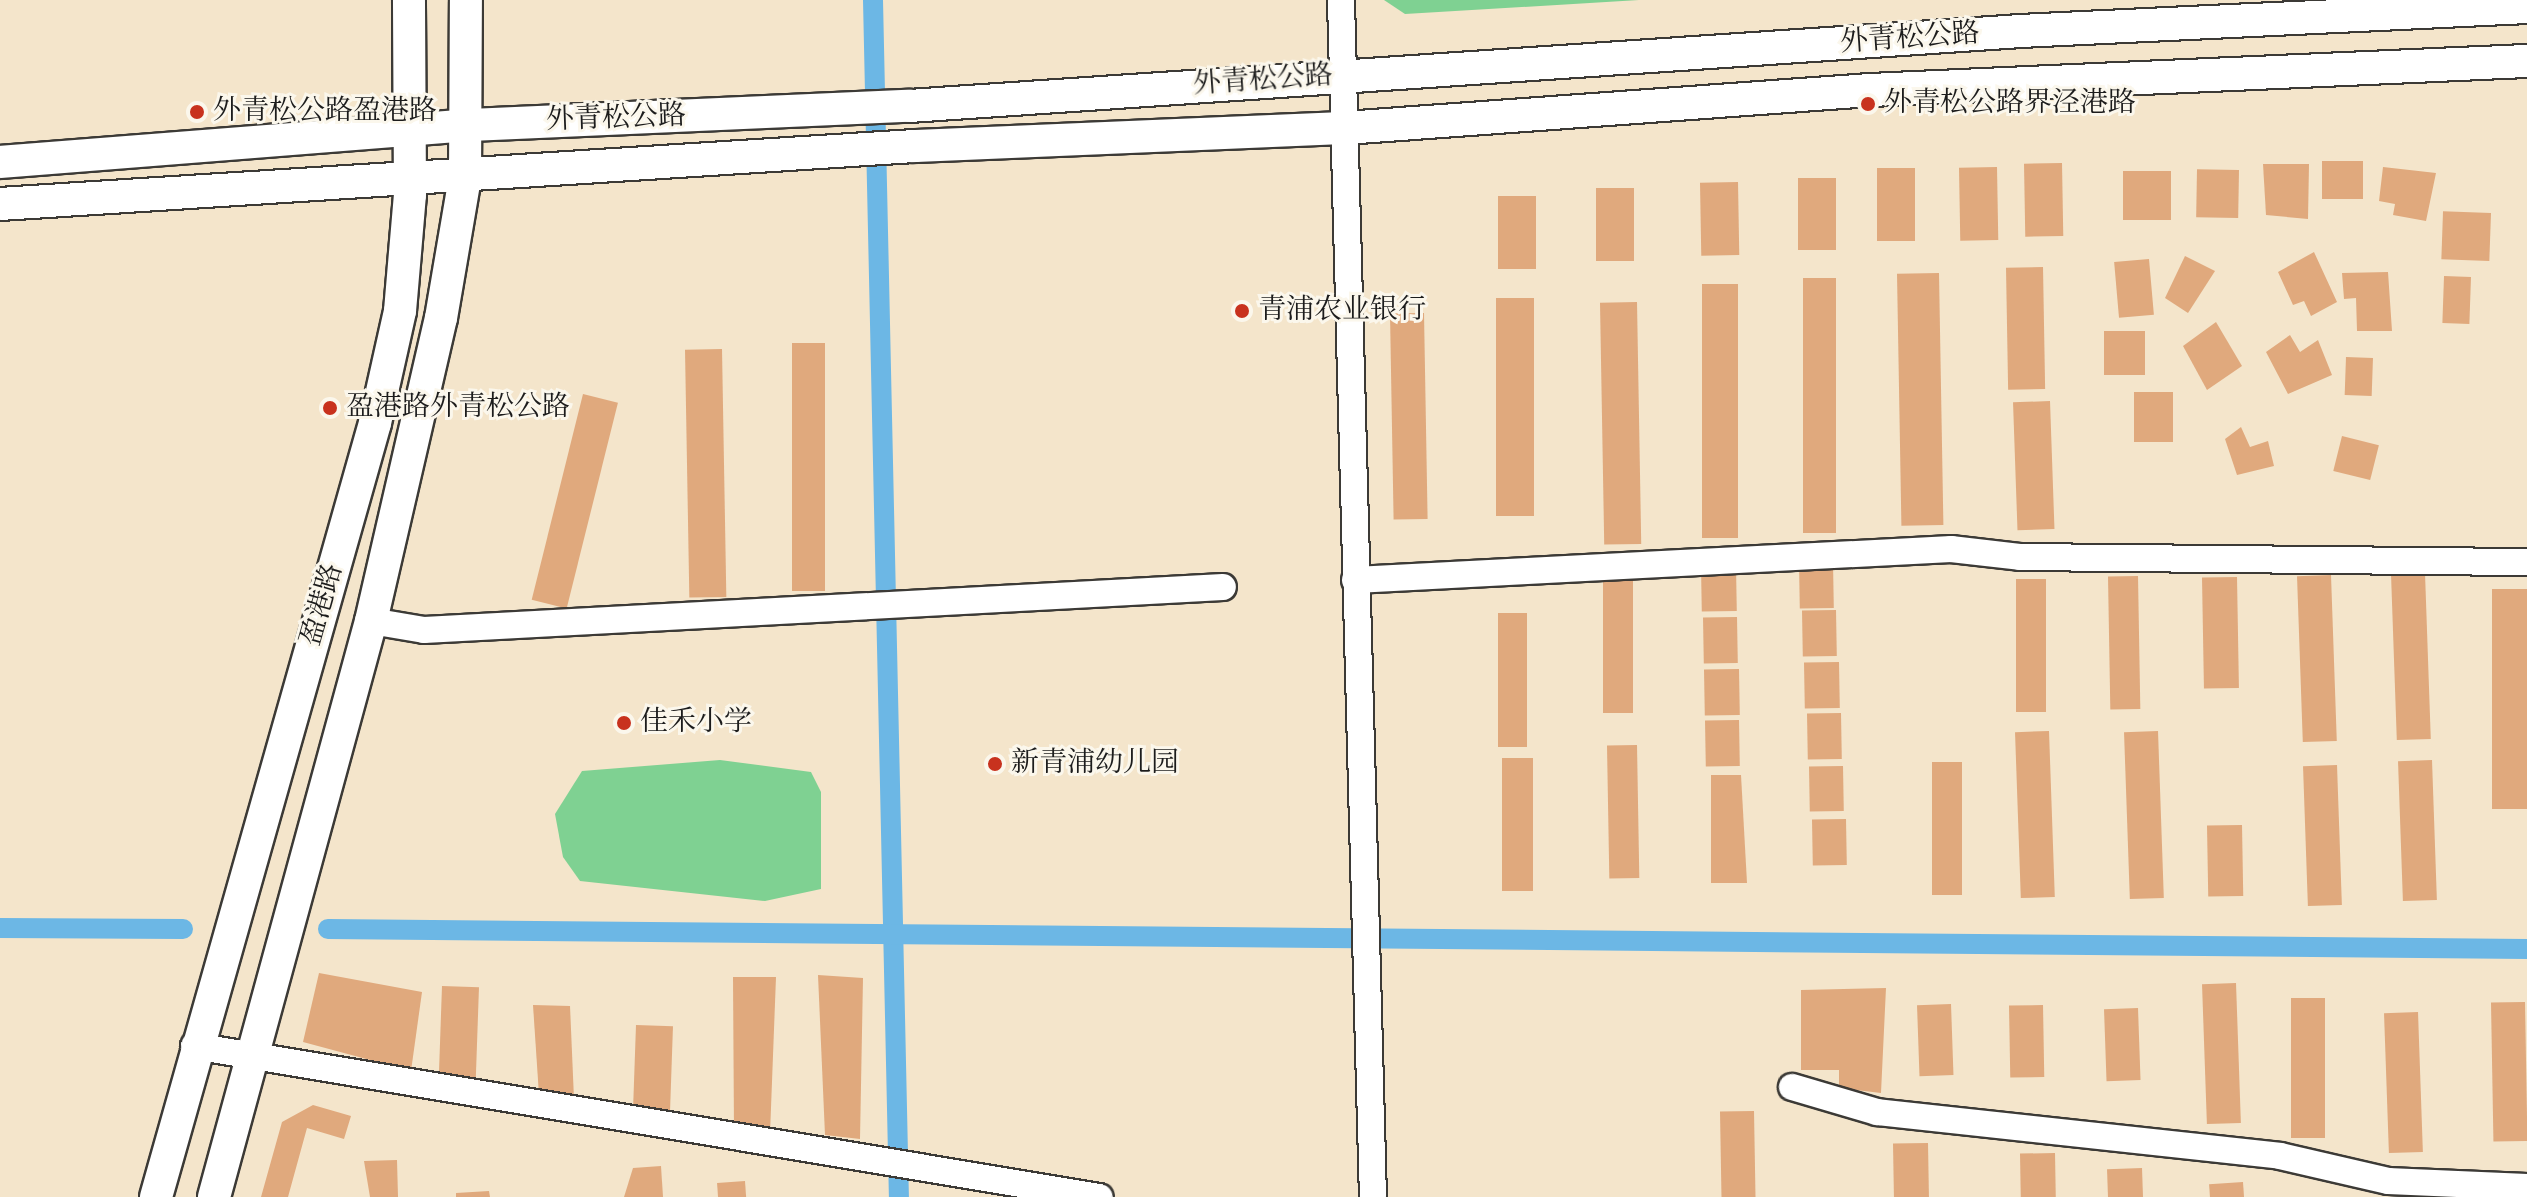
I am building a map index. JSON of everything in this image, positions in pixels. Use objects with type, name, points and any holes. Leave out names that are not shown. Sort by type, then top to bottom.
[{"type":"main road","name":"盈港路","points":[[156,1197],[194,1046],[375,423],[400,311],[410,182],[409,0]]},
{"type":"main road","name":"盈港路","points":[[214,1197],[371,621],[441,318],[465,177],[469,125],[466,0]]},
{"type":"main road","name":"外青松公路","points":[[0,162],[469,125],[822,111],[1342,76],[2527,7]]},
{"type":"main road","name":"外青松公路","points":[[0,204],[410,182],[914,146],[1345,128],[1870,90],[2527,61]]},
{"type":"street","points":[[1341,0],[1355,580],[1369,909],[1373,1197]]},
{"type":"street","points":[[1355,580],[1951,549],[2020,557],[2527,562]]},
{"type":"street","points":[[371,621],[424,630],[1223,587]]},
{"type":"street","points":[[194,1046],[1099,1197]]},
{"type":"street","points":[[1792,1087],[1877,1112],[2280,1156],[2388,1181],[2527,1187]]},
{"type":"green space","points":[[1384,0],[1639,0],[1405,14]]},
{"type":"green space","points":[[720,760],[811,772],[821,792],[821,889],[765,901],[580,881],[563,857],[555,814],[582,771]]},
{"type":"building","points":[[2322,161],[2363,161],[2363,199],[2322,199]]},
{"type":"building","points":[[2062,163],[2063,236],[2025,237],[2024,164]]},
{"type":"building","points":[[2263,164],[2309,164],[2308,219],[2266,215]]},
{"type":"building","points":[[1997,167],[1998,240],[1960,241],[1959,168]]},
{"type":"building","points":[[2383,167],[2436,173],[2426,221],[2393,215],[2395,204],[2379,201]]},
{"type":"building","points":[[1877,168],[1915,168],[1915,241],[1877,241]]},
{"type":"building","points":[[2197,169],[2239,170],[2238,218],[2196,217]]},
{"type":"building","points":[[2123,171],[2171,171],[2171,220],[2123,220]]},
{"type":"building","points":[[1798,178],[1836,178],[1836,250],[1798,250]]},
{"type":"building","points":[[1738,182],[1739,255],[1701,256],[1700,183]]},
{"type":"building","points":[[1596,188],[1634,188],[1634,261],[1596,261]]},
{"type":"building","points":[[1498,196],[1536,196],[1536,269],[1498,269]]},
{"type":"building","points":[[2443,211],[2491,213],[2489,261],[2441,259]]},
{"type":"building","points":[[2314,252],[2337,302],[2311,316],[2304,301],[2293,305],[2278,272]]},
{"type":"building","points":[[2185,256],[2215,271],[2188,313],[2165,298]]},
{"type":"building","points":[[2149,259],[2154,315],[2119,318],[2114,262]]},
{"type":"building","points":[[2043,267],[2045,389],[2008,390],[2006,268]]},
{"type":"building","points":[[2388,272],[2392,331],[2357,331],[2356,298],[2344,299],[2342,273]]},
{"type":"building","points":[[1939,273],[1943,525],[1901,526],[1897,274]]},
{"type":"building","points":[[2444,276],[2471,277],[2469,324],[2442,323]]},
{"type":"building","points":[[1803,278],[1836,278],[1836,533],[1803,533]]},
{"type":"building","points":[[1702,284],[1738,284],[1738,538],[1702,538]]},
{"type":"building","points":[[1496,298],[1534,298],[1534,516],[1496,516]]},
{"type":"building","points":[[1637,302],[1641,544],[1604,545],[1600,303]]},
{"type":"building","points":[[1424,313],[1428,519],[1394,520],[1390,314]]},
{"type":"building","points":[[2216,322],[2242,366],[2207,390],[2183,346]]},
{"type":"building","points":[[2104,331],[2145,331],[2145,375],[2104,375]]},
{"type":"building","points":[[2290,335],[2300,352],[2318,340],[2332,375],[2288,394],[2266,352]]},
{"type":"building","points":[[792,343],[825,343],[825,591],[792,591]]},
{"type":"building","points":[[722,349],[726,597],[689,598],[685,350]]},
{"type":"building","points":[[2346,357],[2373,358],[2372,396],[2345,395]]},
{"type":"building","points":[[2134,392],[2173,392],[2173,442],[2134,442]]},
{"type":"building","points":[[583,394],[618,403],[567,608],[532,600]]},
{"type":"building","points":[[2050,401],[2054,529],[2017,530],[2013,402]]},
{"type":"building","points":[[2241,427],[2250,447],[2268,441],[2274,466],[2237,475],[2225,439]]},
{"type":"building","points":[[2342,436],[2379,445],[2370,480],[2333,471]]},
{"type":"building","points":[[1833,562],[1834,608],[1800,609],[1799,563]]},
{"type":"building","points":[[1736,566],[1737,611],[1702,612],[1701,567]]},
{"type":"building","points":[[2425,573],[2431,739],[2397,740],[2391,574]]},
{"type":"building","points":[[2331,575],[2337,741],[2303,742],[2297,576]]},
{"type":"building","points":[[2138,576],[2140,709],[2110,710],[2108,577]]},
{"type":"building","points":[[2237,577],[2239,688],[2204,689],[2202,578]]},
{"type":"building","points":[[2016,579],[2046,579],[2046,712],[2016,712]]},
{"type":"building","points":[[1603,580],[1633,580],[1633,713],[1603,713]]},
{"type":"building","points":[[2492,589],[2527,589],[2527,809],[2492,809]]},
{"type":"building","points":[[1836,610],[1837,656],[1803,657],[1802,611]]},
{"type":"building","points":[[1498,613],[1527,613],[1527,747],[1498,747]]},
{"type":"building","points":[[1737,617],[1738,663],[1704,664],[1703,618]]},
{"type":"building","points":[[1839,662],[1840,708],[1805,709],[1804,663]]},
{"type":"building","points":[[1739,669],[1740,715],[1705,716],[1704,670]]},
{"type":"building","points":[[1841,713],[1842,759],[1808,760],[1807,714]]},
{"type":"building","points":[[1739,720],[1740,766],[1706,767],[1705,721]]},
{"type":"building","points":[[2049,731],[2055,897],[2021,898],[2015,732]]},
{"type":"building","points":[[2158,731],[2164,898],[2130,899],[2124,732]]},
{"type":"building","points":[[1637,745],[1639,878],[1609,879],[1607,746]]},
{"type":"building","points":[[1502,758],[1533,758],[1533,891],[1502,891]]},
{"type":"building","points":[[2432,760],[2437,900],[2403,901],[2398,761]]},
{"type":"building","points":[[1932,762],[1962,762],[1962,895],[1932,895]]},
{"type":"building","points":[[2337,765],[2342,905],[2308,906],[2303,766]]},
{"type":"building","points":[[1843,766],[1844,811],[1810,812],[1809,767]]},
{"type":"building","points":[[1711,775],[1741,775],[1747,883],[1711,883]]},
{"type":"building","points":[[1846,819],[1847,865],[1813,866],[1812,820]]},
{"type":"building","points":[[2242,825],[2243,896],[2208,897],[2207,826]]},
{"type":"building","points":[[319,973],[422,992],[411,1071],[303,1042]]},
{"type":"building","points":[[818,975],[863,978],[860,1139],[825,1135]]},
{"type":"building","points":[[733,977],[776,977],[770,1134],[734,1130]]},
{"type":"building","points":[[2236,983],[2241,1123],[2207,1124],[2202,984]]},
{"type":"building","points":[[442,986],[479,987],[476,1077],[439,1076]]},
{"type":"building","points":[[1886,988],[1881,1093],[1839,1088],[1839,1070],[1801,1070],[1801,990]]},
{"type":"building","points":[[2291,998],[2325,998],[2325,1138],[2291,1138]]},
{"type":"building","points":[[2525,1002],[2527,1141],[2493,1142],[2491,1003]]},
{"type":"building","points":[[1951,1004],[1953,1075],[1919,1076],[1917,1005]]},
{"type":"building","points":[[533,1005],[570,1006],[574,1099],[539,1095]]},
{"type":"building","points":[[2043,1005],[2044,1077],[2010,1078],[2009,1006]]},
{"type":"building","points":[[2138,1008],[2141,1080],[2107,1081],[2104,1009]]},
{"type":"building","points":[[2418,1012],[2423,1152],[2389,1153],[2384,1013]]},
{"type":"building","points":[[636,1025],[673,1026],[670,1116],[633,1115]]},
{"type":"building","points":[[313,1105],[351,1116],[344,1139],[307,1128],[288,1197],[261,1197],[282,1122]]},
{"type":"building","points":[[1754,1111],[1756,1197],[1721,1197],[1720,1112]]},
{"type":"building","points":[[1928,1143],[1929,1197],[1894,1197],[1893,1144]]},
{"type":"building","points":[[2055,1153],[2056,1197],[2021,1197],[2020,1154]]},
{"type":"building","points":[[397,1160],[398,1197],[370,1197],[364,1161]]},
{"type":"building","points":[[661,1166],[663,1197],[624,1197],[633,1168]]},
{"type":"building","points":[[2142,1168],[2143,1197],[2108,1197],[2107,1169]]},
{"type":"building","points":[[745,1181],[746,1197],[718,1197],[717,1183]]},
{"type":"building","points":[[2243,1182],[2244,1197],[2210,1197],[2209,1184]]},
{"type":"building","points":[[489,1191],[490,1197],[456,1197],[456,1193]]},
{"type":"waterway","points":[[873,0],[899,1197]]},
{"type":"waterway","points":[[0,928],[183,929]]},
{"type":"waterway","points":[[328,929],[2527,949]]},
{"type":"place","name":"外青松公路界泾港路","points":[[1868,104]]},
{"type":"place","name":"外青松公路盈港路","points":[[197,112]]},
{"type":"place","name":"青浦农业银行","points":[[1242,311]]},
{"type":"place","name":"盈港路外青松公路","points":[[330,408]]},
{"type":"place","name":"佳禾小学","points":[[624,723]]},
{"type":"place","name":"新青浦幼儿园","points":[[995,764]]}]
